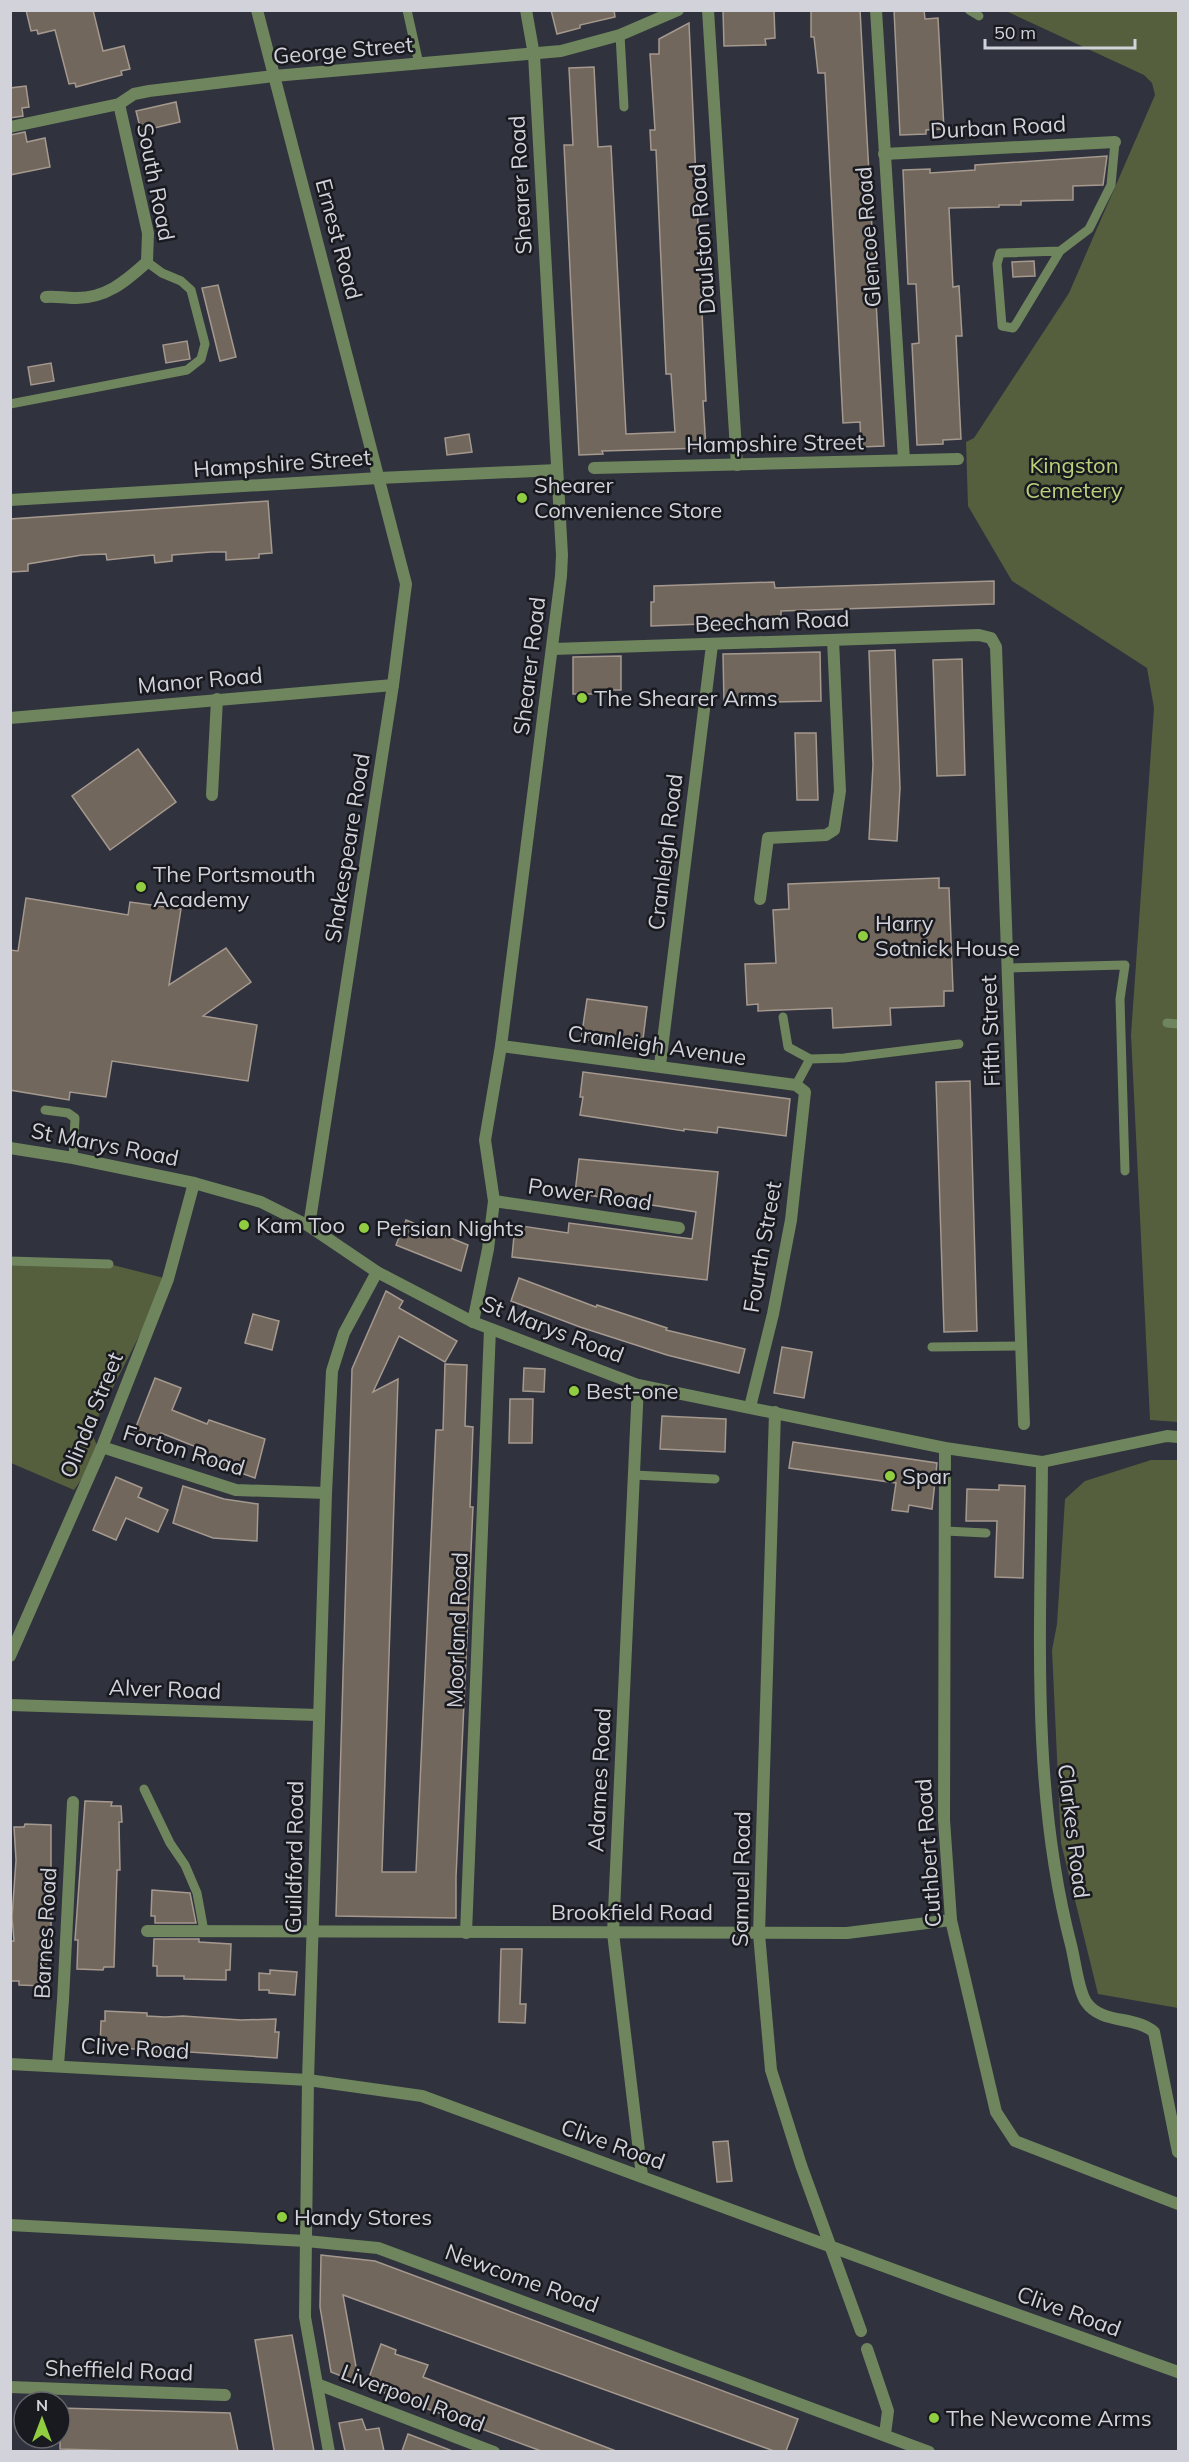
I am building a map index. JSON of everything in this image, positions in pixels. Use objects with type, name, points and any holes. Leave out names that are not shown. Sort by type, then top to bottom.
[{"type":"street","name":"Ernest Road","points":[[257,10],[380,478]]},
{"type":"street","name":"Shearer Road","points":[[473,1322],[488,1250],[494,1201],[485,1140],[501,1046],[553,649],[562,555],[534,55],[526,10]]},
{"type":"street","name":"George Street","points":[[10,127],[119,105],[134,94],[148,90],[274,76],[534,55],[589,45],[678,10]]},
{"type":"street","name":"Daulston Road","points":[[708,10],[737,465]]},
{"type":"street","name":"Glencoe Road","points":[[876,10],[904,460]]},
{"type":"street","name":"South Road","points":[[46,297],[76,298],[101,295],[124,283],[147,262],[148,233],[119,105]]},
{"type":"street","name":"Durban Road","points":[[884,154],[1115,142]]},
{"type":"street","name":"Hampshire Street","points":[[594,468],[958,459]]},
{"type":"street","name":"Hampshire Street","points":[[10,500],[557,470]]},
{"type":"street","name":"Shakespeare Road","points":[[309,1227],[393,685],[406,584],[380,478]]},
{"type":"street","name":"Beecham Road","points":[[553,649],[979,634],[991,638]]},
{"type":"street","name":"Fifth Street","points":[[991,638],[996,647],[1024,1424]]},
{"type":"street","points":[[760,899],[768,838],[826,835],[834,830],[837,821],[840,791],[832,639]]},
{"type":"street","name":"Cranleigh Road","points":[[660,1065],[712,645]]},
{"type":"street","name":"Manor Road","points":[[10,718],[393,685]]},
{"type":"street","points":[[212,795],[217,699]]},
{"type":"street","name":"Cranleigh Avenue","points":[[501,1046],[660,1065],[801,1089]]},
{"type":"street","name":"Fourth Street","points":[[750,1407],[773,1314],[790,1220],[801,1089]]},
{"type":"street","name":"St Marys Road","points":[[10,1148],[73,1158],[194,1183],[261,1203],[309,1227],[377,1272],[473,1322],[638,1385],[945,1448],[1042,1462],[1167,1436],[1179,1437]]},
{"type":"street","name":"Olinda Street","points":[[10,1656],[102,1447],[168,1279],[194,1183]]},
{"type":"street","name":"Power Road","points":[[494,1201],[679,1228]]},
{"type":"street","name":"Guildford Road","points":[[329,2451],[305,2317],[308,2080],[326,1493],[332,1371],[344,1333],[377,1272]]},
{"type":"street","name":"Moorland Road","points":[[466,1933],[490,1329]]},
{"type":"street","name":"Adames Road","points":[[638,1385],[613,1933],[642,2176]]},
{"type":"street","name":"Samuel Road","points":[[775,1412],[759,1934],[771,2070],[801,2165],[861,2331]]},
{"type":"street","name":"Forton Road","points":[[102,1447],[236,1490],[326,1493]]},
{"type":"street","name":"Cuthbert Road","points":[[945,1448],[944,1820],[951,1920],[996,2112],[1015,2141],[1179,2204]]},
{"type":"street","name":"Clarkes Road","points":[[1042,1462],[1041,1738],[1051,1848],[1059,1894],[1085,2000],[1098,2015],[1146,2025],[1154,2032],[1179,2152]]},
{"type":"street","name":"Alver Road","points":[[10,1705],[318,1715]]},
{"type":"street","name":"Barnes Road","points":[[58,2065],[73,1802]]},
{"type":"street","name":"Brookfield Road","points":[[147,1931],[847,1933],[951,1920]]},
{"type":"street","name":"Clive Road","points":[[10,2064],[308,2080],[422,2096],[1179,2372]]},
{"type":"street","name":"Newcome Road","points":[[10,2225],[306,2241],[378,2248],[929,2451]]},
{"type":"street","points":[[867,2349],[888,2411],[885,2434]]},
{"type":"street","name":"Liverpool Road","points":[[317,2384],[494,2451]]},
{"type":"street","name":"Sheffield Road","points":[[10,2387],[225,2396]]},
{"type":"lane","points":[[407,10],[419,64]]},
{"type":"lane","points":[[969,10],[979,16]]},
{"type":"lane","points":[[620,34],[624,108]]},
{"type":"lane","points":[[1060,251],[1000,253],[997,264],[1002,326],[1013,328],[1060,251],[1080,237],[1095,220],[1111,185],[1115,142]]},
{"type":"lane","points":[[10,404],[187,370],[201,359],[205,344],[191,290],[181,281],[162,273],[147,262]]},
{"type":"lane","points":[[1008,968],[1125,965],[1120,999],[1125,1171]]},
{"type":"lane","points":[[783,1017],[788,1047],[810,1059],[844,1058],[959,1044]]},
{"type":"lane","points":[[1167,1023],[1179,1024]]},
{"type":"lane","points":[[801,1089],[810,1059]]},
{"type":"lane","points":[[45,1110],[68,1113],[75,1118],[73,1158]]},
{"type":"lane","points":[[10,1261],[109,1264]]},
{"type":"lane","points":[[932,1347],[1022,1346]]},
{"type":"lane","points":[[634,1475],[715,1479]]},
{"type":"lane","points":[[945,1531],[986,1533]]},
{"type":"lane","points":[[144,1789],[170,1843],[186,1865],[197,1893],[204,1931]]},
{"type":"green space","name":"Kingston Cemetery","points":[[1006,11],[1178,11],[1178,1422],[1150,1420],[1131,1035],[1154,708],[1147,668],[1012,581],[968,506],[966,442],[974,438],[1069,293],[1155,95],[1152,83],[1144,75]]},
{"type":"green space","points":[[11,1261],[109,1264],[168,1279],[91,1431],[100,1453],[74,1490],[11,1463]]},
{"type":"green space","points":[[1151,1460],[1178,1460],[1178,2008],[1098,1994],[1061,1843],[1052,1650],[1057,1624],[1065,1499],[1085,1481]]},
{"type":"building","points":[[26,10],[93,10],[103,51],[124,46],[130,69],[121,71],[122,75],[76,87],[75,83],[69,84],[55,30],[38,34],[37,30],[31,31]]},
{"type":"building","points":[[551,10],[614,10],[615,17],[580,25],[580,28],[557,34]]},
{"type":"building","points":[[723,10],[774,10],[775,38],[765,39],[766,45],[724,46]]},
{"type":"building","points":[[811,10],[860,10],[884,446],[861,447],[860,422],[843,423],[825,73],[818,73],[814,37],[811,37]]},
{"type":"building","points":[[894,10],[924,10],[925,19],[938,18],[944,129],[926,130],[926,134],[900,135]]},
{"type":"building","points":[[689,23],[706,401],[703,401],[706,448],[602,451],[603,454],[579,455],[564,145],[573,145],[569,68],[594,67],[598,147],[611,146],[626,434],[675,432],[671,374],[666,374],[656,150],[651,150],[650,130],[655,130],[650,54],[659,54],[659,39]]},
{"type":"building","points":[[26,86],[29,107],[22,108],[23,116],[10,118],[10,88]]},
{"type":"building","points":[[176,102],[180,122],[141,131],[136,111]]},
{"type":"building","points":[[25,132],[27,142],[45,138],[50,167],[10,175],[10,135]]},
{"type":"building","points":[[1107,156],[1103,185],[1073,186],[1073,200],[1021,201],[1021,205],[949,208],[953,287],[959,286],[962,336],[956,336],[961,439],[943,440],[943,444],[917,445],[912,344],[919,343],[916,284],[908,284],[903,170],[930,169],[930,173],[975,170],[975,165]]},
{"type":"building","points":[[1034,261],[1035,276],[1013,277],[1012,262]]},
{"type":"building","points":[[218,285],[236,357],[220,361],[202,288]]},
{"type":"building","points":[[187,341],[190,359],[166,363],[163,345]]},
{"type":"building","points":[[51,363],[54,381],[31,385],[28,367]]},
{"type":"building","points":[[469,434],[472,452],[447,455],[445,438]]},
{"type":"building","points":[[268,501],[272,553],[259,554],[259,558],[226,560],[226,552],[211,552],[172,555],[172,561],[155,563],[154,555],[107,560],[106,554],[82,555],[28,564],[28,571],[11,572],[10,519]]},
{"type":"building","points":[[994,581],[994,604],[781,611],[781,621],[651,626],[654,586],[774,582],[775,588]]},
{"type":"building","points":[[895,650],[900,788],[897,841],[869,839],[873,765],[869,651]]},
{"type":"building","points":[[820,652],[821,701],[724,703],[723,654]]},
{"type":"building","points":[[621,656],[621,690],[599,690],[599,694],[573,694],[573,657]]},
{"type":"building","points":[[962,659],[965,775],[937,776],[933,660]]},
{"type":"building","points":[[795,733],[816,733],[818,800],[797,800]]},
{"type":"building","points":[[138,749],[176,802],[110,850],[72,796]]},
{"type":"building","name":"Harry Sotnick House","points":[[939,878],[939,888],[949,888],[953,991],[944,991],[944,1006],[890,1008],[891,1025],[833,1028],[832,1008],[758,1011],[758,1004],[747,1005],[745,964],[776,963],[773,910],[789,909],[788,884]]},
{"type":"building","points":[[26,898],[128,915],[130,902],[181,909],[169,985],[226,948],[251,982],[203,1016],[257,1025],[248,1081],[112,1061],[106,1097],[70,1092],[69,1100],[10,1090],[10,950],[18,951]]},
{"type":"building","points":[[587,999],[647,1007],[642,1047],[581,1039]]},
{"type":"building","points":[[583,1072],[790,1099],[786,1136],[718,1127],[717,1133],[684,1129],[684,1131],[580,1115]]},
{"type":"building","points":[[970,1081],[977,1331],[944,1332],[936,1082]]},
{"type":"building","points":[[579,1159],[718,1172],[707,1280],[512,1257],[515,1225],[568,1233],[569,1223],[692,1239],[696,1212],[575,1193]]},
{"type":"building","points":[[406,1220],[468,1245],[461,1271],[396,1245]]},
{"type":"building","points":[[519,1278],[596,1307],[597,1305],[667,1328],[666,1330],[745,1349],[739,1373],[667,1355],[580,1327],[511,1301]]},
{"type":"building","points":[[386,1291],[403,1301],[399,1308],[457,1341],[445,1362],[399,1336],[373,1392],[398,1379],[382,1872],[416,1872],[436,1430],[443,1430],[445,1364],[467,1365],[465,1426],[473,1427],[470,1507],[473,1507],[456,1918],[336,1916],[352,1369]]},
{"type":"building","points":[[253,1314],[279,1321],[272,1350],[245,1343]]},
{"type":"building","points":[[782,1347],[812,1352],[804,1398],[774,1393]]},
{"type":"building","points":[[524,1368],[545,1369],[544,1392],[523,1391]]},
{"type":"building","points":[[155,1378],[181,1388],[172,1410],[207,1424],[209,1420],[265,1439],[255,1478],[196,1457],[199,1448],[161,1433],[157,1441],[134,1432]]},
{"type":"building","points":[[510,1399],[533,1399],[532,1443],[509,1443]]},
{"type":"building","points":[[662,1416],[726,1419],[725,1452],[660,1449]]},
{"type":"building","name":"Spar","points":[[793,1442],[937,1463],[932,1509],[909,1505],[908,1512],[892,1510],[896,1483],[789,1468]]},
{"type":"building","points":[[116,1477],[142,1488],[138,1497],[168,1510],[158,1532],[126,1518],[116,1540],[93,1530]]},
{"type":"building","points":[[999,1485],[1025,1486],[1023,1578],[995,1577],[997,1521],[966,1521],[967,1489],[999,1490]]},
{"type":"building","points":[[183,1486],[224,1499],[258,1504],[257,1541],[213,1538],[173,1523]]},
{"type":"building","points":[[85,1801],[112,1802],[111,1806],[121,1806],[114,1967],[104,1967],[103,1970],[77,1969],[78,1940],[75,1940]]},
{"type":"building","points":[[25,1824],[51,1825],[51,1939],[48,1938],[45,1986],[19,1985],[19,1981],[10,1981],[10,1941],[14,1941],[12,1917],[16,1860],[14,1827],[24,1827]]},
{"type":"building","points":[[152,1890],[190,1893],[196,1923],[155,1923],[155,1916],[151,1916]]},
{"type":"building","points":[[154,1939],[199,1939],[199,1942],[231,1944],[230,1970],[226,1970],[226,1980],[157,1976],[157,1966],[153,1966]]},
{"type":"building","points":[[501,1949],[522,1949],[520,2004],[526,2004],[525,2023],[499,2022]]},
{"type":"building","points":[[270,1970],[297,1972],[295,1995],[259,1990],[259,1973],[270,1974]]},
{"type":"building","points":[[105,2011],[147,2013],[147,2016],[165,2017],[276,2019],[275,2032],[279,2032],[277,2058],[175,2051],[175,2054],[163,2054],[152,2052],[152,2050],[100,2047],[101,2021],[105,2021]]},
{"type":"building","points":[[728,2141],[732,2181],[717,2182],[713,2142]]},
{"type":"building","points":[[321,2255],[375,2261],[798,2419],[786,2451],[774,2451],[343,2295],[359,2383],[331,2372],[320,2307]]},
{"type":"building","points":[[292,2335],[314,2451],[274,2451],[255,2340]]},
{"type":"building","points":[[381,2344],[396,2350],[395,2354],[428,2365],[423,2377],[616,2451],[541,2451],[366,2386]]},
{"type":"building","points":[[72,2408],[230,2413],[238,2451],[72,2449]]},
{"type":"building","points":[[362,2419],[366,2430],[379,2428],[384,2451],[345,2451],[339,2423]]},
{"type":"building","points":[[408,2434],[450,2450],[402,2451]]},
{"type":"place","name":"Shearer Convenience Store","points":[[522,498]]},
{"type":"place","name":"The Shearer Arms","points":[[582,698]]},
{"type":"place","name":"The Portsmouth Academy","points":[[141,887]]},
{"type":"place","name":"Harry Sotnick House","points":[[863,936]]},
{"type":"place","name":"Kam Too","points":[[244,1225]]},
{"type":"place","name":"Persian Nights","points":[[364,1228]]},
{"type":"place","name":"Best-one","points":[[574,1391]]},
{"type":"place","name":"Spar","points":[[890,1476]]},
{"type":"place","name":"Handy Stores","points":[[282,2217]]},
{"type":"place","name":"The Newcome Arms","points":[[934,2418]]}]
